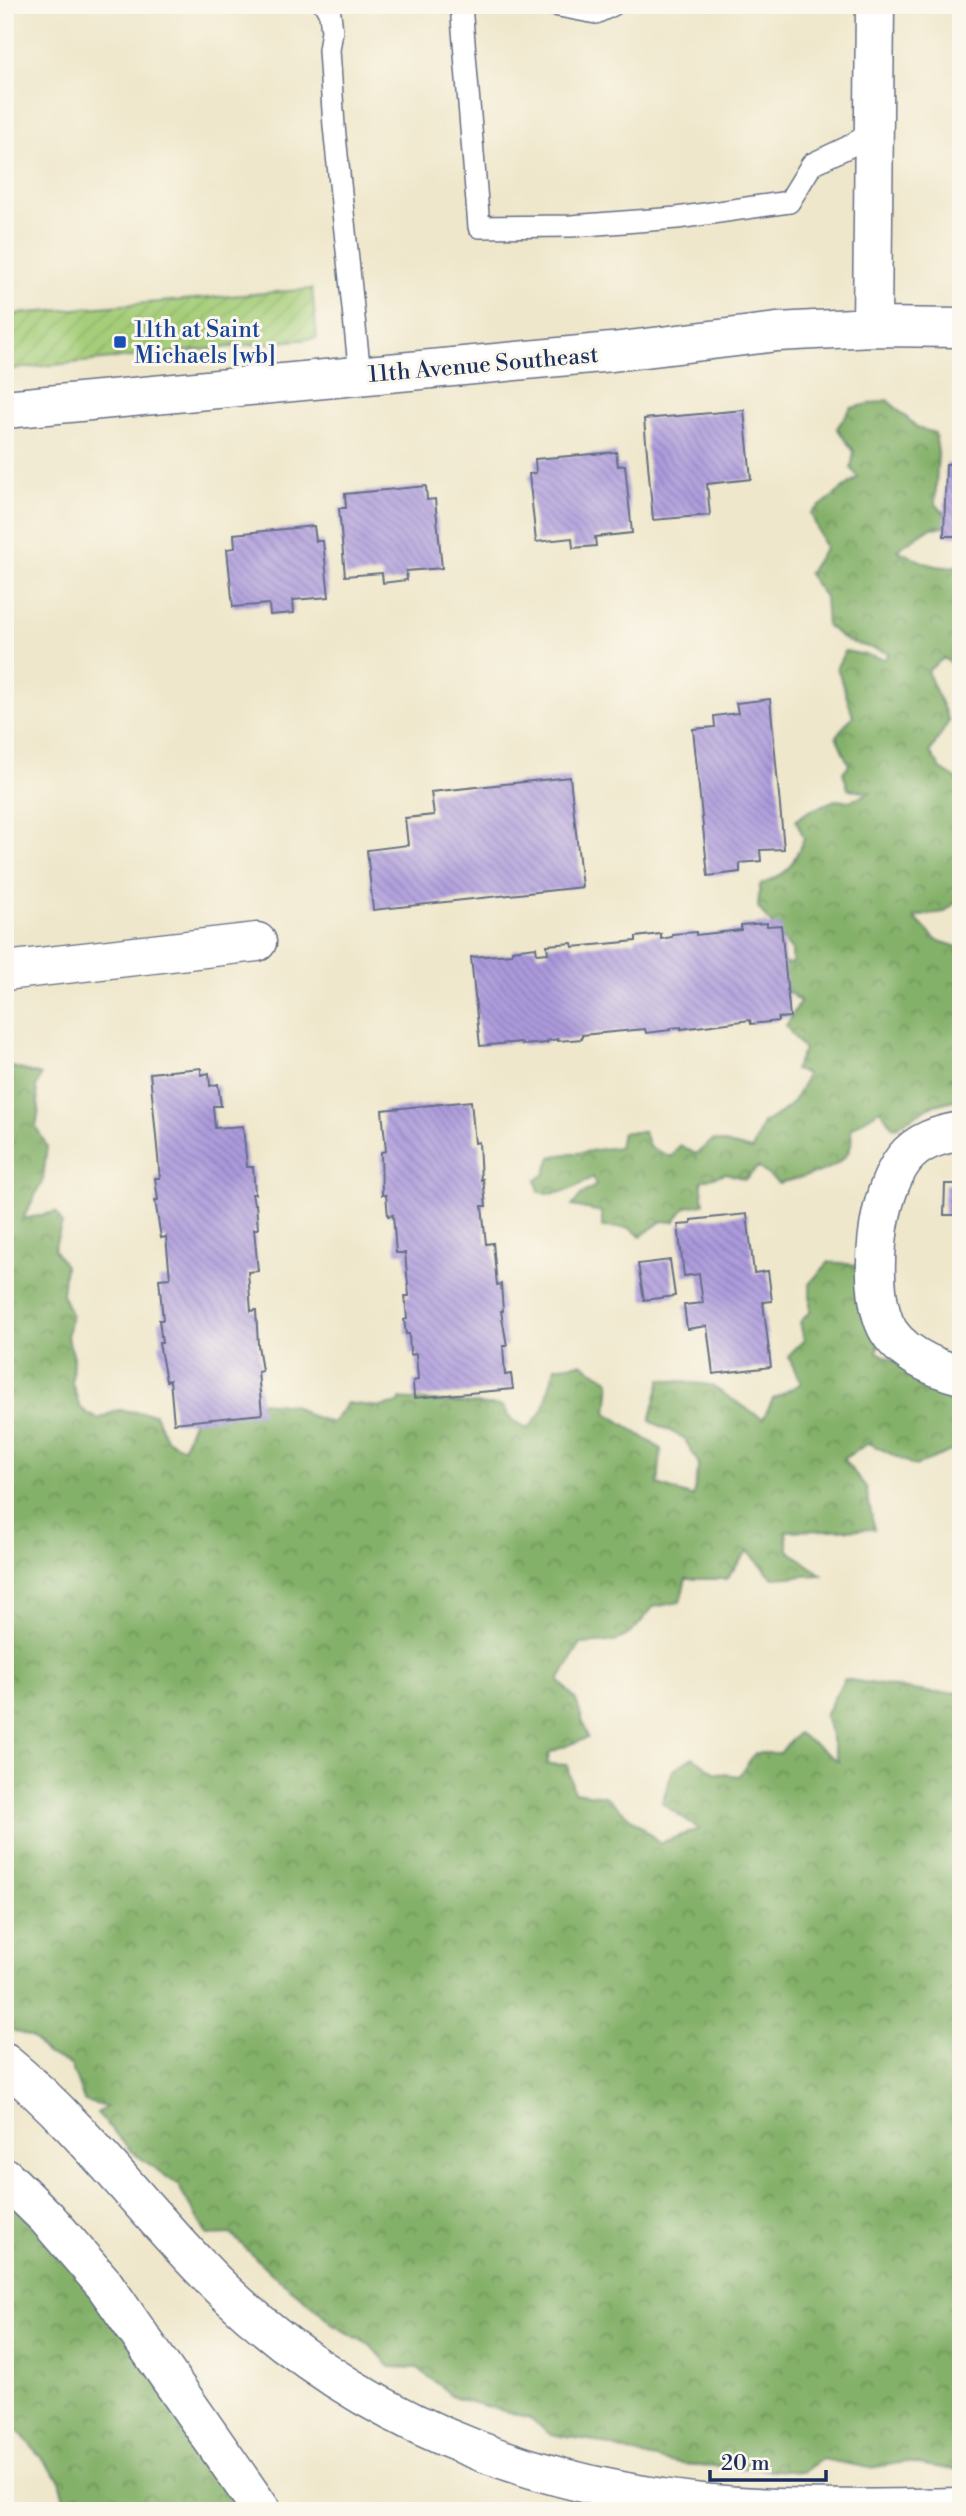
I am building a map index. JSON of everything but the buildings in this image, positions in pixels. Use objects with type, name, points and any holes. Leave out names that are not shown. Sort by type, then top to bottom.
[{"type":"main road","points":[[872,327],[875,5]]},
{"type":"main road","name":"11th Avenue Southeast","points":[[5,410],[612,352],[776,332],[872,327],[961,328]]},
{"type":"main road","points":[[5,971],[257,942]]},
{"type":"main road","points":[[948,1372],[905,1350],[884,1323],[879,1299],[877,1247],[892,1177],[905,1158],[922,1143],[961,1131]]},
{"type":"main road","points":[[5,2063],[59,2113],[188,2255],[264,2327],[311,2363],[370,2402],[439,2436],[507,2463],[584,2484],[659,2498],[776,2508],[961,2507]]},
{"type":"main road","points":[[5,2176],[47,2218],[104,2284],[262,2511]]},
{"type":"lane","points":[[325,5],[330,14],[332,32],[329,50],[334,126],[360,375]]},
{"type":"lane","points":[[461,5],[479,227],[571,226],[677,218],[789,202],[812,164],[848,148],[874,131]]},
{"type":"lane","points":[[554,5],[596,13],[613,5]]},
{"type":"green space","points":[[312,289],[317,338],[5,370],[5,315]]},
{"type":"green space","points":[[887,400],[918,428],[935,433],[938,453],[935,503],[956,526],[930,528],[897,550],[935,566],[961,565],[961,672],[944,658],[927,671],[949,721],[930,752],[941,769],[961,782],[961,898],[944,912],[914,917],[936,940],[961,948],[961,1082],[952,1078],[961,1098],[931,1106],[894,1128],[880,1110],[851,1128],[851,1145],[847,1154],[820,1172],[778,1183],[758,1167],[745,1179],[726,1173],[701,1181],[704,1204],[686,1207],[674,1222],[662,1221],[641,1236],[629,1228],[602,1227],[602,1212],[572,1206],[581,1195],[596,1185],[593,1177],[561,1192],[539,1192],[536,1180],[545,1174],[551,1157],[619,1147],[622,1132],[644,1132],[649,1147],[671,1157],[680,1145],[696,1154],[713,1140],[752,1150],[763,1123],[791,1104],[807,1074],[794,1070],[804,1050],[786,1026],[800,1002],[780,984],[771,963],[792,964],[792,951],[758,907],[760,885],[784,872],[792,863],[804,838],[796,820],[835,800],[851,801],[870,792],[848,789],[843,772],[849,765],[836,736],[853,716],[837,667],[845,651],[885,659],[889,653],[847,641],[827,626],[825,597],[808,574],[825,548],[811,513],[858,477],[851,468],[854,452],[837,428],[851,408]]},
{"type":"green space","points":[[5,1065],[41,1075],[36,1088],[39,1109],[36,1127],[47,1146],[43,1180],[23,1219],[56,1212],[62,1223],[54,1249],[65,1266],[62,1294],[71,1314],[67,1337],[73,1354],[72,1383],[80,1407],[99,1419],[118,1410],[155,1414],[166,1439],[183,1448],[203,1396],[293,1405],[306,1414],[332,1423],[347,1403],[380,1407],[399,1403],[400,1399],[502,1406],[513,1421],[528,1429],[543,1410],[555,1367],[581,1363],[610,1381],[607,1413],[661,1449],[658,1485],[693,1497],[699,1464],[684,1438],[650,1421],[661,1379],[710,1385],[763,1419],[773,1399],[801,1383],[788,1356],[804,1340],[800,1322],[810,1312],[810,1283],[829,1262],[856,1265],[881,1336],[877,1352],[925,1379],[945,1397],[958,1421],[958,1448],[915,1466],[869,1443],[843,1459],[866,1487],[874,1529],[786,1531],[788,1550],[822,1575],[773,1578],[748,1551],[726,1579],[686,1579],[680,1602],[653,1607],[629,1634],[622,1638],[580,1644],[559,1681],[576,1700],[588,1738],[550,1752],[547,1764],[567,1765],[574,1792],[605,1796],[660,1843],[699,1829],[662,1803],[673,1770],[693,1757],[716,1773],[739,1776],[755,1753],[780,1753],[798,1733],[838,1761],[825,1715],[844,1679],[933,1693],[961,1692],[961,2471],[905,2462],[870,2468],[822,2459],[803,2472],[681,2464],[642,2456],[590,2440],[551,2435],[530,2418],[455,2398],[418,2368],[390,2367],[370,2345],[333,2325],[316,2308],[271,2273],[231,2234],[207,2235],[178,2185],[131,2151],[97,2113],[106,2107],[84,2101],[71,2065],[46,2054],[33,2038],[5,2027]]},
{"type":"green space","points":[[5,2177],[262,2511],[68,2511],[60,2480],[5,2415]]},
{"type":"place","name":"11th at Saint Michaels [wb]","points":[[120,342]]}]
